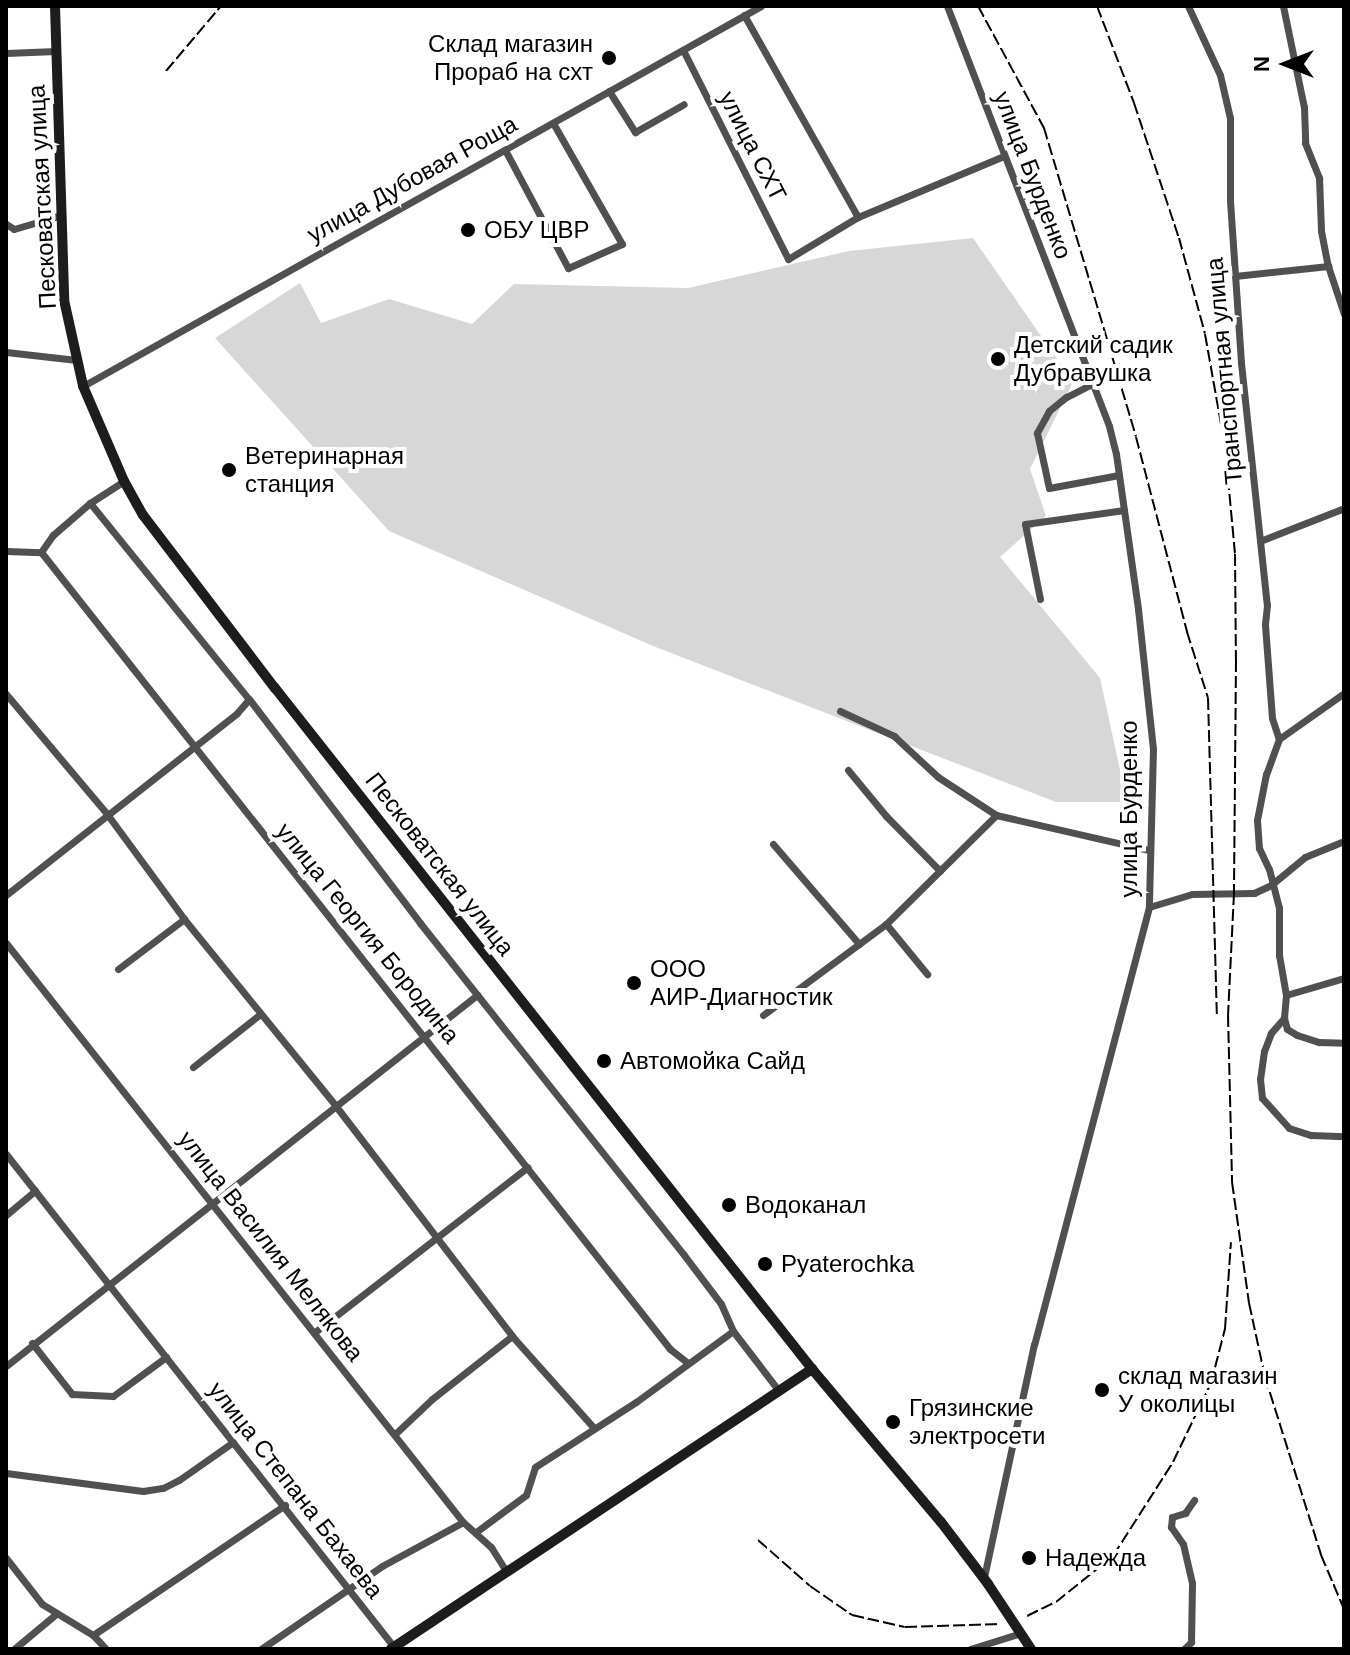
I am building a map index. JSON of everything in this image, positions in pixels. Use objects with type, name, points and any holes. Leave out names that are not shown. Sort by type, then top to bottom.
[{"type":"main road","name":"Песковатская улица","points":[[55,6],[64,300],[83,386],[124,481],[143,515],[208,602],[812,1369],[984,1577],[1031,1649]]},
{"type":"main road","points":[[393,1648],[812,1369]]},
{"type":"street","name":"улица Дубовая Роща","points":[[83,386],[761,6]]},
{"type":"street","name":"улица Бурденко","points":[[947,6],[1109,426],[1124,510],[1153,749],[1149,907],[1034,1344],[984,1577]]},
{"type":"street","name":"Транспортная улица","points":[[1188,6],[1220,75],[1230,118],[1235,276],[1260,541],[1272,718],[1279,739]]},
{"type":"street","points":[[1283,6],[1304,107],[1305,143],[1319,178],[1321,231],[1328,266],[1344,314]]},
{"type":"street","points":[[744,15],[858,217],[1004,156]]},
{"type":"street","name":"улица СХТ","points":[[683,50],[788,259],[858,217]]},
{"type":"street","points":[[6,53],[56,51]]},
{"type":"street","points":[[609,91],[635,132],[684,104]]},
{"type":"street","points":[[505,150],[568,268],[622,244],[553,123]]},
{"type":"street","points":[[6,224],[14,229],[62,215]]},
{"type":"street","points":[[1235,276],[1328,266]]},
{"type":"street","points":[[6,352],[77,360]]},
{"type":"street","points":[[1092,384],[1066,397],[1049,411],[1037,433],[1049,488],[1119,475]]},
{"type":"street","points":[[6,551],[41,552],[53,535],[90,503],[124,481]]},
{"type":"street","points":[[90,503],[249,699],[477,995],[684,1255],[721,1304],[733,1331],[779,1391]]},
{"type":"street","points":[[1260,541],[1344,508]]},
{"type":"street","points":[[1040,599],[1025,524],[1124,510]]},
{"type":"street","name":"улица Георгия Бородина","points":[[41,552],[670,1349],[688,1363]]},
{"type":"street","points":[[1344,693],[1279,739],[1266,774],[1257,820],[1259,848],[1269,869],[1279,908],[1279,955],[1286,995],[1284,1018],[1287,1029],[1319,1042],[1344,1043]]},
{"type":"street","points":[[6,694],[107,814],[184,919],[335,1105],[512,1336],[593,1427]]},
{"type":"street","points":[[6,895],[237,713],[249,699]]},
{"type":"street","points":[[840,711],[894,736],[938,777],[996,815],[1149,850]]},
{"type":"street","points":[[848,770],[886,816],[940,871]]},
{"type":"street","points":[[763,1015],[886,924],[996,815]]},
{"type":"street","points":[[1149,907],[1192,894],[1254,893],[1271,885],[1305,857],[1344,841]]},
{"type":"street","points":[[773,844],[859,944]]},
{"type":"street","points":[[118,969],[184,919]]},
{"type":"street","points":[[886,924],[927,974]]},
{"type":"street","name":"улица Василия Мелякова","points":[[6,943],[463,1522],[476,1532],[506,1571]]},
{"type":"street","points":[[1286,995],[1344,978]]},
{"type":"street","points":[[6,1366],[477,995]]},
{"type":"street","points":[[193,1067],[259,1015]]},
{"type":"street","points":[[1284,1018],[1271,1033],[1264,1051],[1260,1079],[1262,1098],[1289,1128],[1311,1135],[1344,1136]]},
{"type":"street","name":"улица Степана Бахаева","points":[[6,1154],[285,1505],[393,1648]]},
{"type":"street","points":[[315,1332],[528,1167]]},
{"type":"street","points":[[6,1215],[35,1191]]},
{"type":"street","points":[[476,1532],[526,1495],[535,1467],[636,1402],[733,1331]]},
{"type":"street","points":[[395,1434],[432,1399],[512,1336]]},
{"type":"street","points":[[32,1343],[72,1394],[113,1396],[166,1357]]},
{"type":"street","points":[[6,1473],[143,1491],[163,1488],[179,1480],[233,1442]]},
{"type":"street","points":[[1184,1649],[1193,1646],[1192,1583],[1183,1544],[1171,1527],[1172,1517],[1185,1513],[1194,1500]]},
{"type":"street","points":[[93,1635],[285,1505]]},
{"type":"street","points":[[261,1649],[348,1588],[463,1522]]},
{"type":"street","points":[[6,1558],[42,1604],[93,1635],[106,1649]]},
{"type":"street","points":[[14,1649],[56,1614]]},
{"type":"street","points":[[970,1649],[1021,1633]]},
{"type":"shaded area","points":[[973,238],[1073,382],[1030,469],[1046,516],[1000,557],[1100,678],[1127,802],[1056,802],[653,646],[389,531],[215,338],[300,283],[321,323],[389,299],[472,324],[514,284],[688,288],[849,251]]},
{"type":"railway","points":[[166,71],[221,6]]},
{"type":"railway","points":[[978,6],[1044,128],[1136,437],[1187,632],[1208,698],[1217,1015]]},
{"type":"railway","points":[[1097,6],[1134,103],[1179,238],[1205,334],[1225,446],[1235,554],[1234,893],[1228,1015],[1232,1182],[1249,1303],[1265,1377],[1321,1555],[1344,1609]]},
{"type":"railway","points":[[1027,1616],[1056,1602],[1113,1556],[1173,1462],[1211,1383],[1225,1329],[1231,1242]]},
{"type":"railway","points":[[758,1540],[810,1586],[852,1615],[905,1627],[1001,1624]]},
{"type":"place","name":"Склад магазин Прораб на схт","points":[[609,58]]},
{"type":"place","name":"ОБУ ЦВР","points":[[468,230]]},
{"type":"place","name":"Детский садик Дубравушка","points":[[998,359]]},
{"type":"place","name":"Ветеринарная станция","points":[[229,470]]},
{"type":"place","name":"ООО АИР-Диагностик","points":[[634,983]]},
{"type":"place","name":"Автомойка Сайд","points":[[604,1061]]},
{"type":"place","name":"Водоканал","points":[[729,1205]]},
{"type":"place","name":"Pyaterochka","points":[[765,1264]]},
{"type":"place","name":"склад магазин У околицы","points":[[1102,1390]]},
{"type":"place","name":"Грязинские электросети","points":[[893,1422]]},
{"type":"place","name":"Надежда","points":[[1029,1558]]}]
